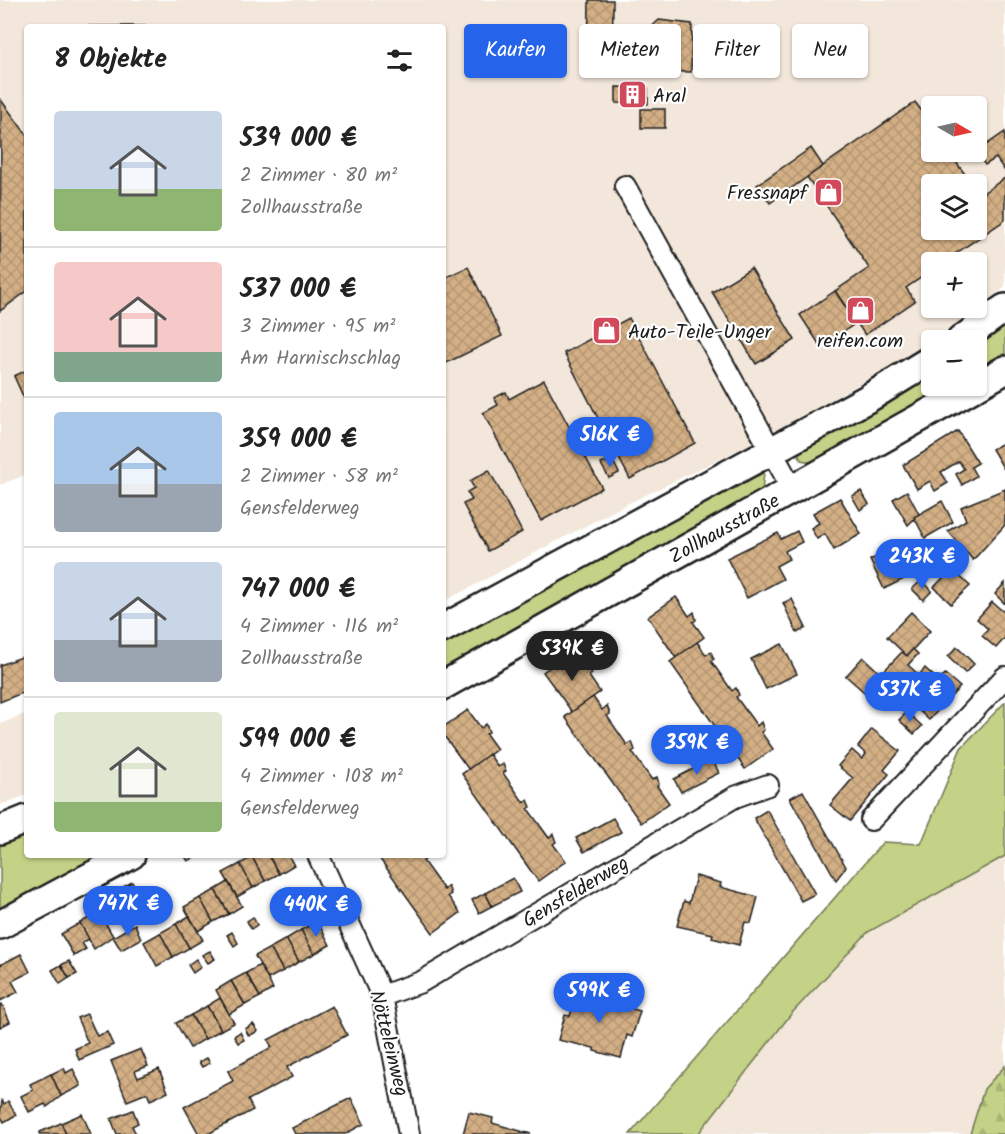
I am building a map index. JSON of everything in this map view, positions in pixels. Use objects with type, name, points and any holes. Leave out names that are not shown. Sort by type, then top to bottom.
[{"type":"main road","points":[[975,330],[1005,308]]},
{"type":"main road","points":[[446,627],[867,399],[921,366]]},
{"type":"main road","name":"Zollhausstraße","points":[[446,684],[1005,370]]},
{"type":"main road","points":[[0,830],[24,820]]},
{"type":"main road","points":[[0,926],[126,858]]},
{"type":"street","points":[[625,186],[793,490]]},
{"type":"street","points":[[871,820],[1005,677]]},
{"type":"street","name":"Gensfelderweg","points":[[382,996],[421,982],[735,797],[768,785]]},
{"type":"street","name":"Nötteleinweg","points":[[319,858],[382,996],[409,1134]]},
{"type":"shaded area","points":[[0,0],[1005,0],[1005,287],[987,302],[987,252],[921,252],[921,318],[967,318],[952,330],[921,330],[921,349],[767,436],[619,508],[446,600],[446,24],[24,24],[24,475],[0,485]]},
{"type":"shaded area","points":[[24,714],[24,796],[0,805],[0,724]]},
{"type":"shaded area","points":[[1005,856],[1005,1066],[984,1089],[970,1134],[698,1134],[791,1014],[868,932]]},
{"type":"green space","points":[[1005,316],[1005,356],[987,368],[987,331]]},
{"type":"green space","points":[[921,372],[921,396],[940,396],[829,456],[810,462],[801,460],[798,452],[802,441]]},
{"type":"green space","points":[[759,467],[764,473],[762,491],[446,670],[446,633]]},
{"type":"green space","points":[[1005,702],[1005,856],[868,932],[791,1014],[698,1134],[630,1134],[883,842],[921,844],[961,748]]},
{"type":"green space","points":[[24,823],[24,858],[106,858],[0,916],[0,832]]},
{"type":"green space","points":[[1005,1066],[1005,1134],[970,1134],[984,1089]]},
{"type":"building","points":[[589,0],[613,0],[613,24],[589,24]]},
{"type":"building","points":[[659,20],[692,24],[691,72],[681,72],[681,24],[655,24]]},
{"type":"building","name":"Aral","points":[[616,87],[648,88],[648,104],[616,103]]},
{"type":"building","points":[[1,100],[24,131],[24,293],[0,311]]},
{"type":"building","points":[[915,102],[921,110],[921,162],[956,162],[965,174],[921,174],[921,240],[975,240],[958,252],[921,252],[921,278],[906,288],[915,301],[865,335],[835,291],[869,268],[807,177]]},
{"type":"building","points":[[641,109],[665,109],[665,128],[641,128]]},
{"type":"building","points":[[1005,132],[1005,171],[996,158],[985,165],[983,162],[987,162],[987,144]]},
{"type":"building","points":[[811,148],[823,166],[770,203],[757,185]]},
{"type":"building","points":[[1005,178],[1005,220],[987,232],[987,190]]},
{"type":"building","points":[[468,267],[502,336],[446,363],[446,277]]},
{"type":"building","points":[[751,268],[795,340],[756,364],[712,292]]},
{"type":"building","points":[[835,291],[856,323],[821,347],[800,315]]},
{"type":"building","points":[[629,318],[695,443],[630,479],[564,353]]},
{"type":"building","points":[[24,371],[24,398],[14,376]]},
{"type":"building","points":[[544,380],[602,488],[541,521],[483,413],[498,405],[494,398],[506,392],[509,399]]},
{"type":"building","points":[[958,431],[978,463],[971,467],[976,476],[962,485],[956,474],[964,469],[959,461],[941,472],[948,483],[935,491],[930,481],[917,489],[903,465]]},
{"type":"building","points":[[1005,442],[1005,471],[992,449]]},
{"type":"building","points":[[612,459],[619,473],[609,478],[601,464]]},
{"type":"building","points":[[489,470],[522,532],[488,551],[463,504],[472,500],[467,492],[474,488],[470,481]]},
{"type":"building","points":[[1005,489],[1005,525],[973,560],[948,531],[966,520],[961,507]]},
{"type":"building","points":[[861,491],[869,504],[860,510],[852,496]]},
{"type":"building","points":[[907,491],[919,514],[908,525],[893,499]]},
{"type":"building","points":[[840,498],[861,534],[834,550],[825,534],[817,539],[811,528],[819,523],[813,513]]},
{"type":"building","points":[[942,501],[953,522],[925,538],[914,517]]},
{"type":"building","points":[[797,531],[802,542],[785,551],[789,559],[776,566],[783,579],[747,598],[727,558],[778,533],[781,539]]},
{"type":"building","points":[[902,544],[916,573],[884,589],[870,560]]},
{"type":"building","points":[[938,545],[944,554],[932,562],[926,553]]},
{"type":"building","points":[[952,569],[970,586],[951,604],[934,587]]},
{"type":"building","points":[[922,580],[932,591],[923,600],[912,589]]},
{"type":"building","points":[[1005,583],[1005,604],[995,594]]},
{"type":"building","points":[[676,597],[689,616],[694,612],[696,620],[693,622],[704,637],[676,658],[648,617]]},
{"type":"building","points":[[792,599],[806,628],[797,633],[783,603]]},
{"type":"building","points":[[992,602],[1005,613],[1005,638],[996,648],[982,636],[988,629],[977,619]]},
{"type":"building","points":[[911,612],[930,631],[907,656],[887,637]]},
{"type":"building","points":[[697,642],[706,655],[711,652],[714,659],[711,661],[732,691],[736,688],[739,695],[736,697],[757,726],[761,722],[764,730],[761,732],[773,749],[745,769],[670,662]]},
{"type":"building","points":[[782,644],[797,674],[766,689],[751,659]]},
{"type":"building","points":[[957,647],[974,664],[965,673],[948,657]]},
{"type":"building","points":[[913,649],[918,654],[908,665],[919,675],[925,668],[939,681],[945,674],[960,687],[929,720],[913,705],[924,692],[909,678],[899,689],[890,680],[872,699],[846,676],[863,657],[881,674],[902,652],[907,656]]},
{"type":"building","points":[[571,652],[585,670],[589,667],[592,674],[589,676],[600,692],[572,712],[543,672]]},
{"type":"building","points":[[24,656],[24,692],[0,702],[0,665]]},
{"type":"building","points":[[593,697],[602,710],[607,706],[610,714],[607,716],[627,745],[632,742],[635,750],[632,752],[652,780],[657,777],[659,784],[657,786],[669,803],[641,823],[565,717]]},
{"type":"building","points":[[468,710],[481,728],[486,724],[489,732],[486,734],[497,749],[469,770],[446,738],[446,725]]},
{"type":"building","points":[[907,712],[922,726],[914,734],[899,720]]},
{"type":"building","points":[[872,729],[900,751],[884,770],[889,774],[850,821],[830,805],[853,778],[838,766],[852,750],[862,759],[866,754],[858,747]]},
{"type":"building","points":[[489,754],[498,767],[503,764],[506,771],[503,773],[524,803],[528,800],[531,807],[528,809],[549,838],[553,834],[556,842],[553,844],[566,861],[538,881],[462,774]]},
{"type":"building","points":[[712,759],[719,773],[681,792],[674,779]]},
{"type":"building","points":[[803,791],[846,867],[836,880],[790,798]]},
{"type":"building","points":[[767,810],[815,894],[801,901],[754,818]]},
{"type":"building","points":[[613,818],[621,832],[584,852],[576,838]]},
{"type":"building","points":[[253,858],[270,858],[279,874],[265,881]]},
{"type":"building","points":[[253,858],[265,881],[253,888],[240,864]]},
{"type":"building","points":[[270,858],[290,858],[294,865],[279,874]]},
{"type":"building","points":[[379,858],[426,858],[423,861],[444,890],[448,886],[451,894],[448,896],[460,913],[433,933]]},
{"type":"building","points":[[240,864],[253,888],[237,897],[223,873]]},
{"type":"building","points":[[696,876],[721,883],[720,887],[758,897],[751,923],[745,922],[739,945],[712,938],[713,934],[677,926],[684,901],[689,903]]},
{"type":"building","points":[[513,878],[520,892],[492,906],[485,893]]},
{"type":"building","points":[[132,882],[137,891],[128,896],[123,887]]},
{"type":"building","points":[[228,882],[242,906],[229,914],[215,890]]},
{"type":"building","points":[[215,890],[229,914],[213,922],[200,898]]},
{"type":"building","points":[[485,893],[492,906],[479,913],[472,900]]},
{"type":"building","points":[[281,895],[285,901],[279,906],[274,900]]},
{"type":"building","points":[[200,898],[213,922],[198,931],[184,907]]},
{"type":"building","points":[[99,912],[113,936],[94,949],[80,923]]},
{"type":"building","points":[[189,916],[203,940],[189,948],[176,924]]},
{"type":"building","points":[[253,917],[257,925],[251,929],[247,921]]},
{"type":"building","points":[[317,921],[330,945],[314,954],[301,930]]},
{"type":"building","points":[[80,923],[89,939],[82,943],[86,949],[74,956],[61,934]]},
{"type":"building","points":[[135,924],[141,939],[121,950],[113,937]]},
{"type":"building","points":[[176,924],[189,948],[173,957],[160,933]]},
{"type":"building","points":[[301,930],[314,954],[299,962],[286,939]]},
{"type":"building","points":[[232,932],[238,943],[234,946],[227,935]]},
{"type":"building","points":[[160,933],[173,957],[157,966],[144,942]]},
{"type":"building","points":[[286,939],[299,962],[283,971],[270,948]]},
{"type":"building","points":[[270,948],[283,971],[268,979],[255,956]]},
{"type":"building","points":[[210,951],[215,959],[208,963],[202,955]]},
{"type":"building","points":[[21,954],[30,972],[12,981],[18,992],[0,1001],[0,965]]},
{"type":"building","points":[[196,959],[201,967],[193,973],[188,965]]},
{"type":"building","points":[[69,961],[77,974],[69,978],[61,965]]},
{"type":"building","points":[[61,965],[69,978],[60,984],[52,970]]},
{"type":"building","points":[[260,965],[273,989],[260,997],[246,973]]},
{"type":"building","points":[[246,973],[260,997],[245,1005],[231,981]]},
{"type":"building","points":[[231,981],[245,1005],[229,1014],[216,990]]},
{"type":"building","points":[[578,989],[602,996],[601,1000],[640,1011],[632,1037],[627,1035],[621,1058],[594,1051],[594,1048],[558,1040],[565,1015],[570,1016]]},
{"type":"building","points":[[220,998],[234,1023],[221,1030],[207,1006]]},
{"type":"building","points":[[2,1004],[10,1022],[0,1027],[0,1005]]},
{"type":"building","points":[[207,1006],[221,1030],[205,1039],[191,1015]]},
{"type":"building","points":[[332,1006],[347,1035],[287,1067],[292,1077],[248,1100],[253,1110],[208,1134],[199,1134],[184,1107],[233,1081],[228,1071],[272,1047],[268,1040]]},
{"type":"building","points":[[87,1014],[97,1036],[107,1032],[113,1045],[79,1060],[75,1049],[88,1043],[77,1018]]},
{"type":"building","points":[[191,1015],[205,1039],[190,1048],[176,1023]]},
{"type":"building","points":[[253,1024],[258,1031],[249,1036],[245,1029]]},
{"type":"building","points":[[240,1032],[244,1040],[238,1043],[234,1036]]},
{"type":"building","points":[[141,1049],[148,1066],[135,1071],[138,1078],[159,1069],[168,1092],[150,1100],[147,1093],[127,1101],[111,1061]]},
{"type":"building","points":[[207,1058],[210,1063],[202,1067],[199,1062]]},
{"type":"building","points":[[64,1068],[66,1073],[73,1069],[81,1086],[61,1096],[51,1074]]},
{"type":"building","points":[[51,1074],[61,1096],[47,1107],[45,1104],[29,1112],[21,1096],[33,1090],[30,1084]]},
{"type":"building","points":[[351,1098],[364,1124],[345,1134],[295,1134],[292,1128]]},
{"type":"building","points":[[2,1101],[4,1104],[8,1101],[16,1115],[4,1122],[0,1115]]},
{"type":"building","points":[[133,1110],[138,1123],[132,1126],[136,1134],[117,1134],[111,1119]]},
{"type":"building","points":[[469,1112],[493,1118],[492,1123],[531,1134],[463,1134]]},
{"type":"building","points":[[82,1114],[91,1134],[66,1134],[61,1123]]},
{"type":"building","points":[[61,1123],[66,1134],[40,1134],[40,1132]]},
{"type":"place","name":"Aral","points":[[632,95]]},
{"type":"place","name":"Fressnapf","points":[[828,192]]},
{"type":"place","name":"reifen.com","points":[[860,310]]},
{"type":"place","name":"Auto-Teile-Unger","points":[[607,331]]}]
